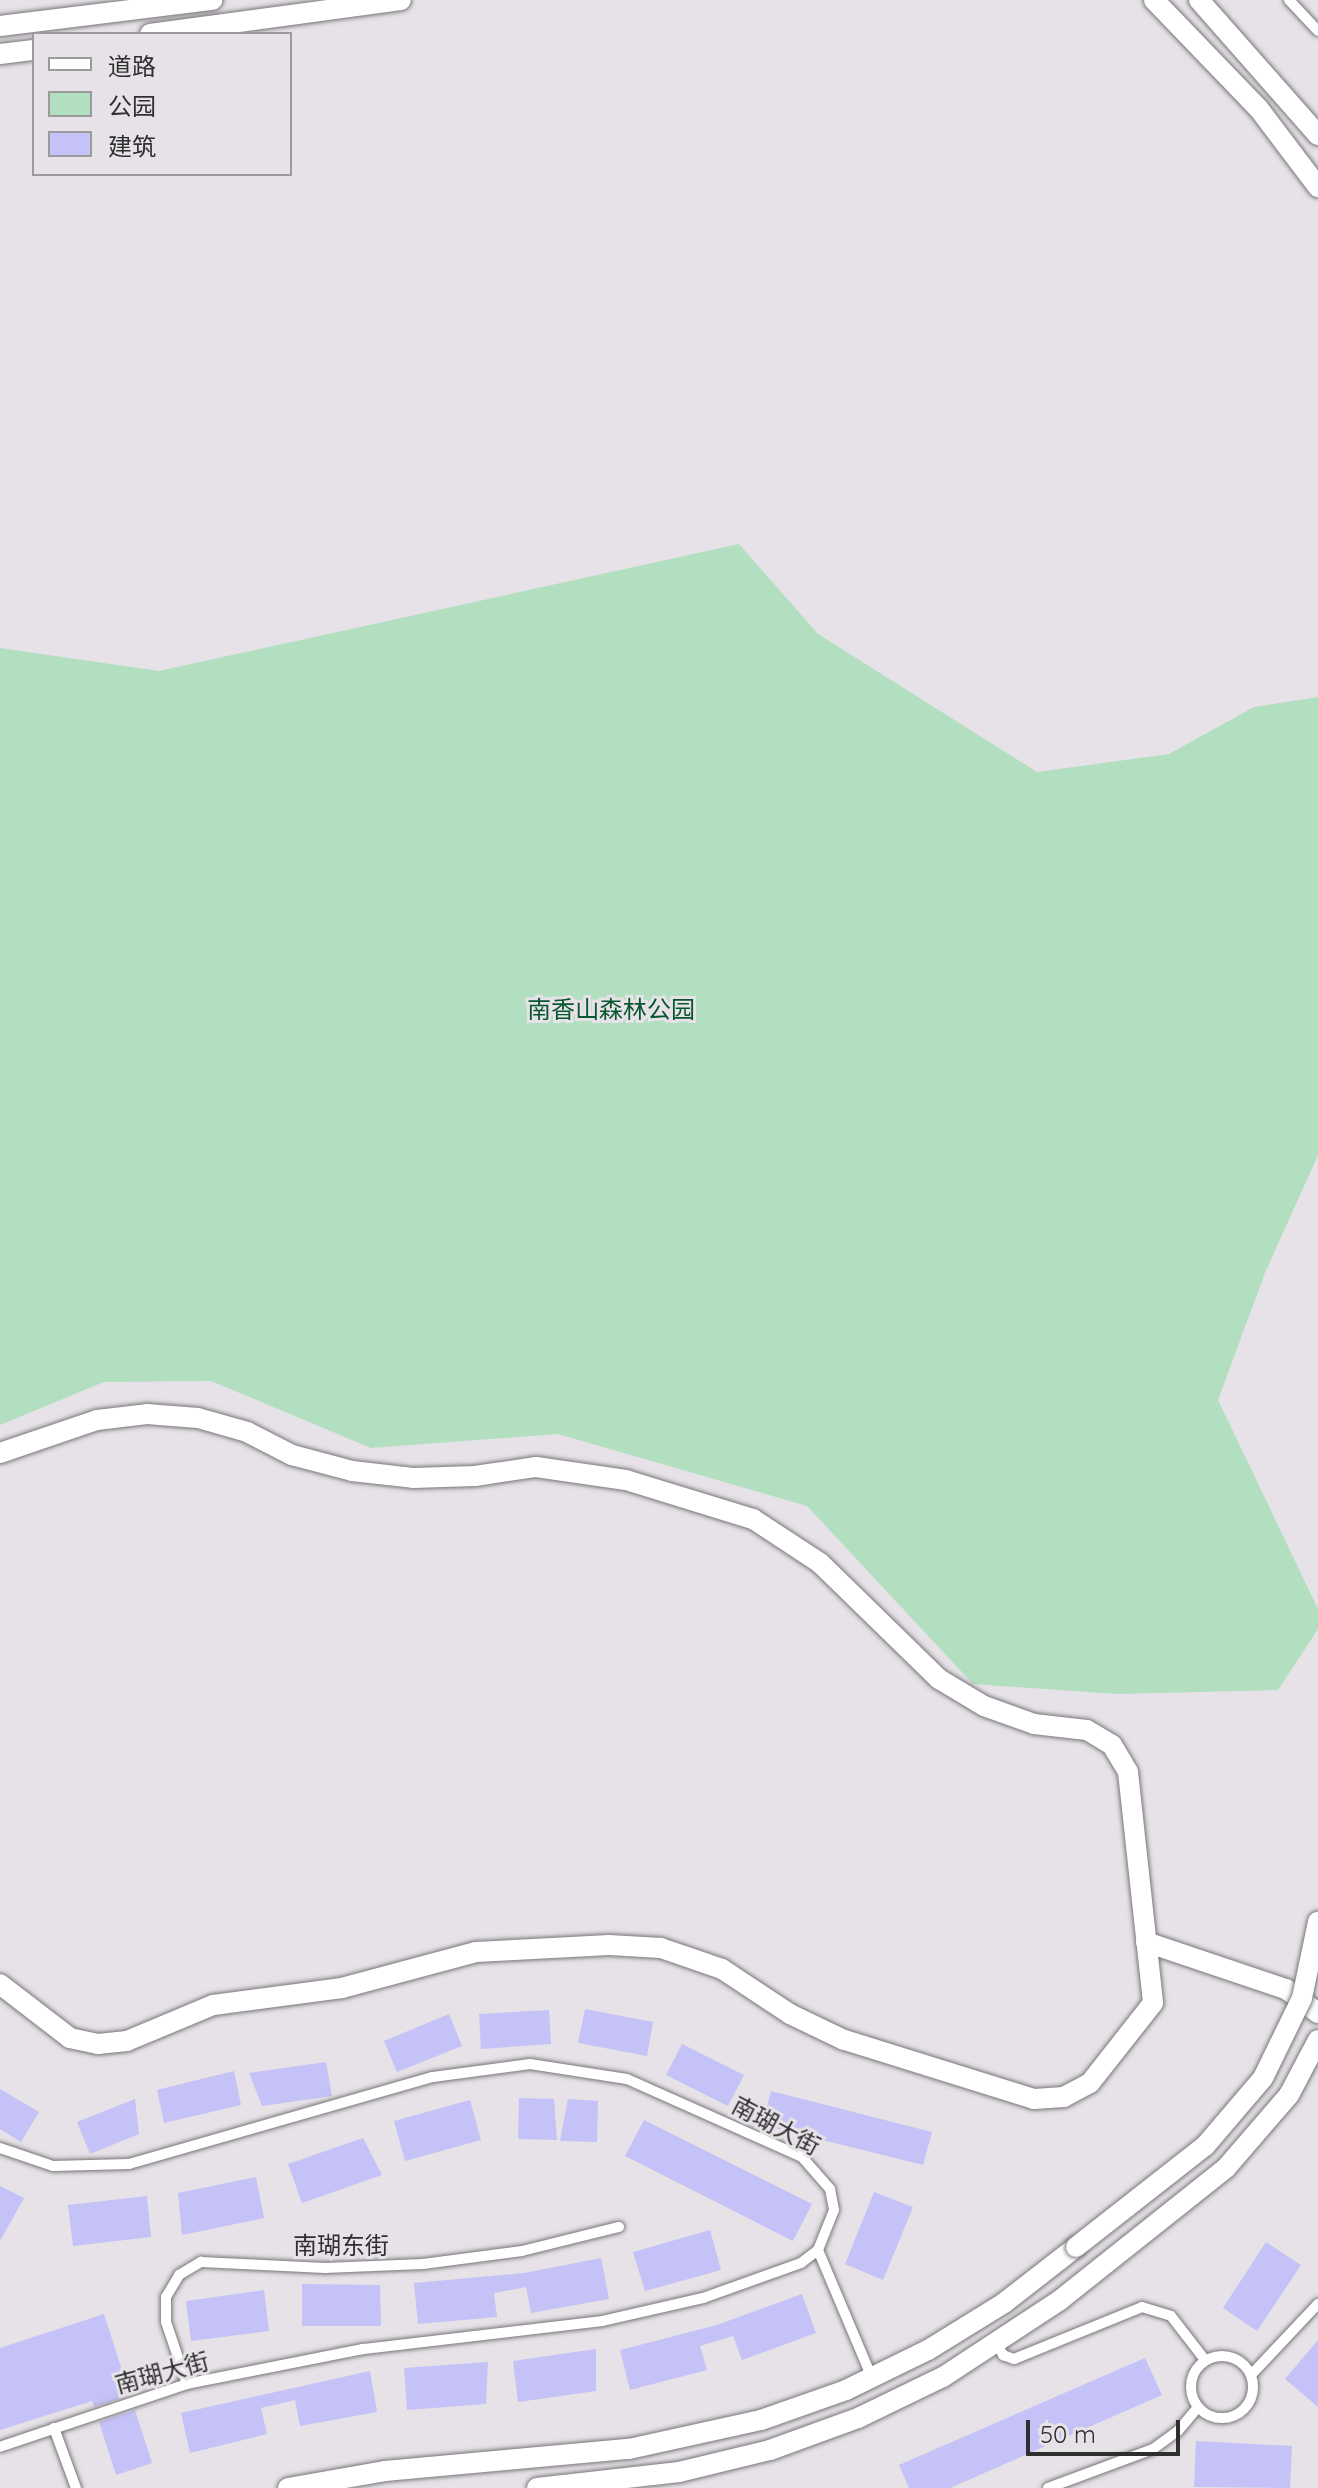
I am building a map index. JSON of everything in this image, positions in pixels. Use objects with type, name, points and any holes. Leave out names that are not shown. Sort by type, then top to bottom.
[{"type":"street","points":[[0,26],[212,0]]},
{"type":"street","points":[[165,32],[401,0]]},
{"type":"street","points":[[1154,0],[1259,109],[1318,187]]},
{"type":"street","points":[[1199,0],[1318,135]]},
{"type":"street","points":[[0,54],[32,50]]},
{"type":"street","points":[[0,1453],[97,1420],[147,1414],[198,1418],[247,1432],[292,1455],[352,1471],[413,1478],[475,1476],[536,1467],[626,1480],[753,1519],[820,1563],[939,1679],[984,1706],[1034,1724],[1087,1730],[1112,1745],[1128,1772],[1153,2003],[1090,2083],[1064,2097],[1034,2099],[844,2040],[790,2014],[722,1969],[661,1948],[595,1946],[476,1952],[342,1988],[223,2003],[127,2041],[98,2044],[70,2038],[0,1984]]},
{"type":"street","points":[[288,2488],[385,2471],[673,2442],[776,2416],[872,2378],[967,2327],[1205,2146],[1263,2078],[1302,1998],[1318,1922]]},
{"type":"street","points":[[1146,1942],[1286,1989],[1318,2013]]},
{"type":"street","points":[[537,2488],[664,2475],[770,2450],[901,2399],[997,2344],[1096,2271],[1226,2168],[1260,2134],[1289,2095],[1318,2040]]},
{"type":"lane","points":[[1289,0],[1318,31]]},
{"type":"lane","name":"南瑚大街","points":[[0,2148],[53,2166],[116,2165],[445,2074],[530,2064],[579,2068],[673,2096],[802,2157],[830,2189],[832,2221],[818,2250],[801,2263],[703,2298],[602,2321],[363,2349],[187,2384],[0,2447]]},
{"type":"lane","name":"南瑚东街","points":[[187,2384],[166,2322],[166,2297],[179,2275],[201,2262],[325,2268],[423,2264],[522,2251],[619,2227]]},
{"type":"lane","points":[[818,2250],[872,2378]]},
{"type":"lane","points":[[1251,2375],[1318,2304]]},
{"type":"lane","points":[[997,2344],[1003,2355],[1014,2359],[1142,2307],[1171,2316],[1205,2360]]},
{"type":"lane","points":[[1231,2357],[1251,2375],[1253,2392],[1238,2412],[1212,2417],[1198,2407],[1191,2382],[1205,2360],[1231,2357]]},
{"type":"lane","points":[[1048,2488],[1153,2449],[1178,2431],[1198,2407]]},
{"type":"lane","points":[[54,2428],[76,2488]]},
{"type":"green space","name":"南香山森林公园","points":[[739,544],[818,634],[1037,772],[1169,754],[1254,707],[1318,697],[1318,1155],[1265,1273],[1218,1400],[1318,1609],[1318,1629],[1278,1690],[1117,1694],[973,1684],[807,1506],[558,1434],[371,1448],[211,1381],[104,1382],[0,1425],[0,648],[159,671]]},
{"type":"building","points":[[585,2009],[653,2022],[647,2056],[578,2043]]},
{"type":"building","points":[[549,2010],[551,2044],[481,2049],[479,2014]]},
{"type":"building","points":[[449,2014],[462,2046],[397,2072],[384,2041]]},
{"type":"building","points":[[682,2044],[744,2075],[728,2106],[666,2075]]},
{"type":"building","points":[[326,2062],[332,2096],[262,2106],[249,2073]]},
{"type":"building","points":[[234,2071],[241,2105],[164,2123],[157,2090]]},
{"type":"building","points":[[0,2089],[39,2112],[21,2142],[0,2129]]},
{"type":"building","points":[[771,2091],[932,2132],[923,2165],[762,2125]]},
{"type":"building","points":[[519,2098],[554,2099],[557,2140],[518,2139]]},
{"type":"building","points":[[135,2099],[139,2134],[90,2154],[77,2122]]},
{"type":"building","points":[[568,2099],[598,2101],[597,2142],[560,2141]]},
{"type":"building","points":[[470,2100],[481,2140],[405,2161],[394,2121]]},
{"type":"building","points":[[644,2120],[812,2204],[793,2241],[625,2156]]},
{"type":"building","points":[[363,2138],[382,2175],[302,2203],[288,2164]]},
{"type":"building","points":[[256,2177],[264,2218],[182,2235],[178,2193]]},
{"type":"building","points":[[0,2186],[24,2198],[0,2241]]},
{"type":"building","points":[[874,2192],[913,2207],[883,2280],[845,2264]]},
{"type":"building","points":[[147,2196],[151,2237],[73,2246],[68,2205]]},
{"type":"building","points":[[710,2230],[721,2270],[645,2291],[633,2252]]},
{"type":"building","points":[[1266,2242],[1301,2265],[1257,2331],[1223,2308]]},
{"type":"building","points":[[601,2258],[609,2299],[531,2313],[526,2287],[494,2293],[497,2317],[418,2324],[414,2283],[524,2273]]},
{"type":"building","points":[[302,2284],[380,2285],[381,2326],[302,2326]]},
{"type":"building","points":[[264,2290],[269,2331],[191,2341],[186,2301]]},
{"type":"building","points":[[802,2294],[816,2333],[742,2360],[733,2336],[700,2346],[707,2370],[630,2390],[620,2350],[717,2325]]},
{"type":"building","points":[[104,2314],[130,2395],[94,2407],[92,2401],[0,2430],[0,2348]]},
{"type":"building","points":[[1318,2340],[1318,2407],[1285,2379]]},
{"type":"building","points":[[596,2349],[596,2391],[518,2402],[513,2361]]},
{"type":"building","points":[[1145,2358],[1162,2395],[950,2488],[909,2488],[899,2465]]},
{"type":"building","points":[[488,2362],[486,2404],[407,2410],[404,2368]]},
{"type":"building","points":[[370,2371],[377,2412],[300,2426],[295,2400],[261,2408],[267,2434],[190,2453],[181,2413]]},
{"type":"building","points":[[135,2410],[152,2463],[116,2475],[99,2422]]},
{"type":"building","points":[[1196,2441],[1292,2446],[1290,2488],[1194,2487]]}]
